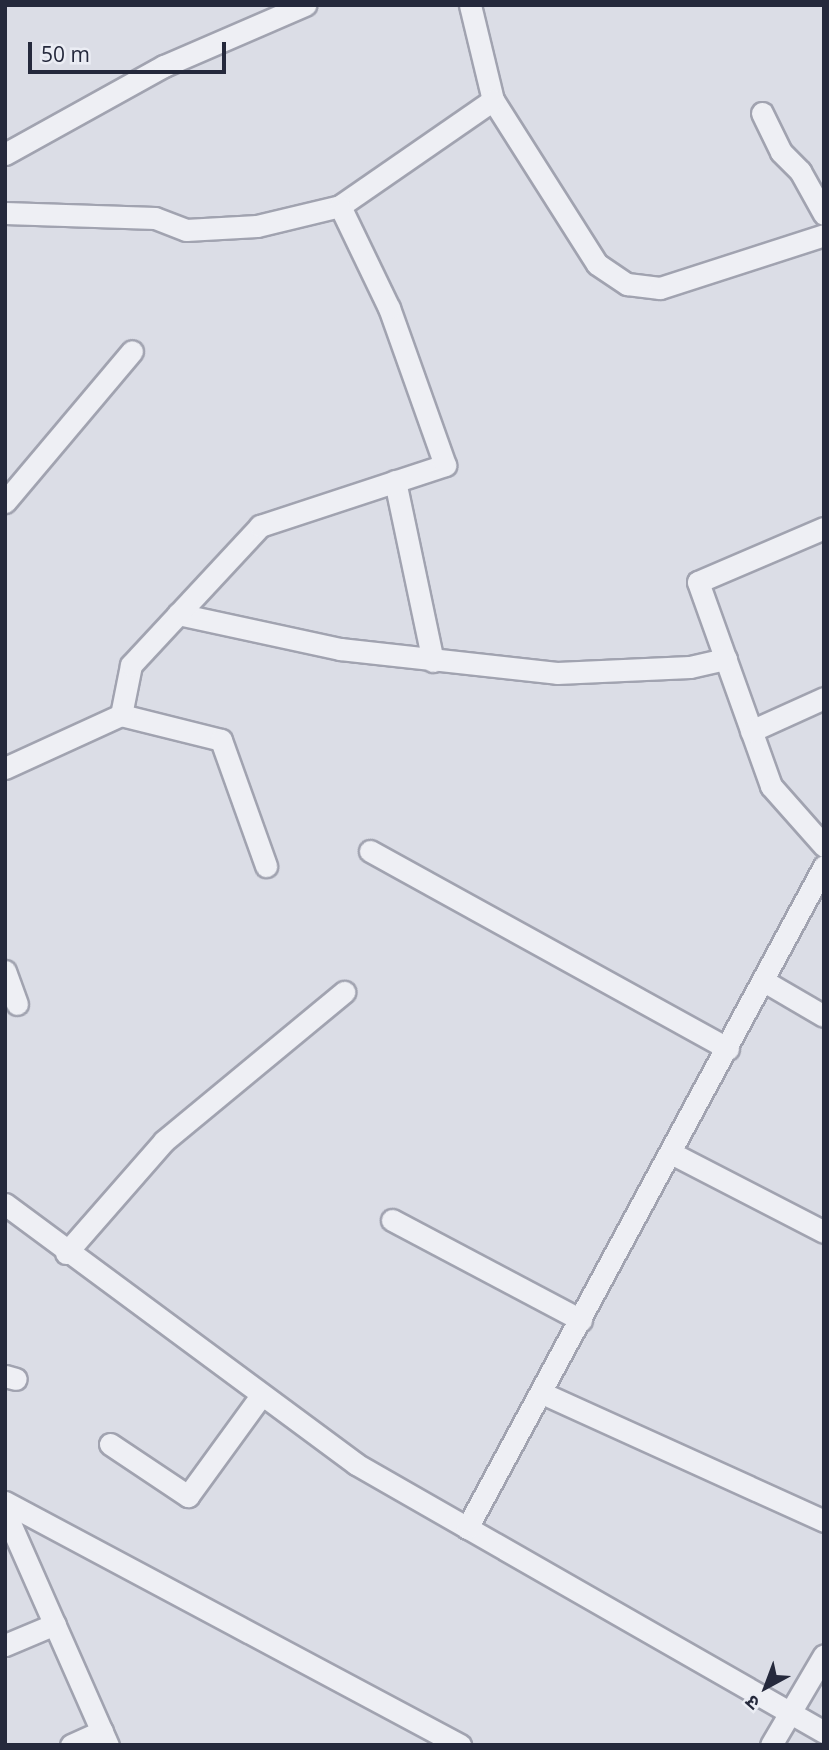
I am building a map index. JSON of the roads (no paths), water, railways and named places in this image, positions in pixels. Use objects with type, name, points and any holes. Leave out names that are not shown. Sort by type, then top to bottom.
[{"type":"street","points":[[5,154],[164,66],[305,5]]},
{"type":"street","points":[[470,5],[493,100],[597,264],[627,284],[660,288],[824,235]]},
{"type":"street","points":[[5,213],[155,218],[186,230],[257,226],[340,206],[493,100]]},
{"type":"street","points":[[762,113],[781,152],[800,171],[824,214]]},
{"type":"street","points":[[121,715],[131,665],[260,526],[445,465],[445,457],[389,308],[340,206]]},
{"type":"street","points":[[5,502],[132,351]]},
{"type":"street","points":[[395,481],[433,661]]},
{"type":"street","points":[[824,528],[698,582],[771,786],[824,846]]},
{"type":"street","points":[[178,614],[340,649],[556,673],[690,667],[726,659]]},
{"type":"street","points":[[751,731],[824,698]]},
{"type":"street","points":[[5,768],[121,715],[221,740],[266,866]]},
{"type":"street","points":[[370,851],[727,1049]]},
{"type":"street","points":[[467,1528],[824,866]]},
{"type":"street","points":[[5,971],[17,1004]]},
{"type":"street","points":[[764,981],[824,1016]]},
{"type":"street","points":[[66,1253],[164,1141],[344,992]]},
{"type":"street","points":[[671,1153],[824,1232]]},
{"type":"street","points":[[5,1204],[66,1253],[260,1397],[356,1464],[824,1732]]},
{"type":"street","points":[[392,1220],[581,1320]]},
{"type":"street","points":[[542,1393],[824,1521]]},
{"type":"street","points":[[110,1444],[188,1496],[260,1397]]},
{"type":"street","points":[[5,1502],[460,1745]]},
{"type":"street","points":[[5,1512],[105,1738],[71,1745]]},
{"type":"street","points":[[5,1645],[55,1624]]},
{"type":"street","points":[[771,1745],[824,1655]]}]
